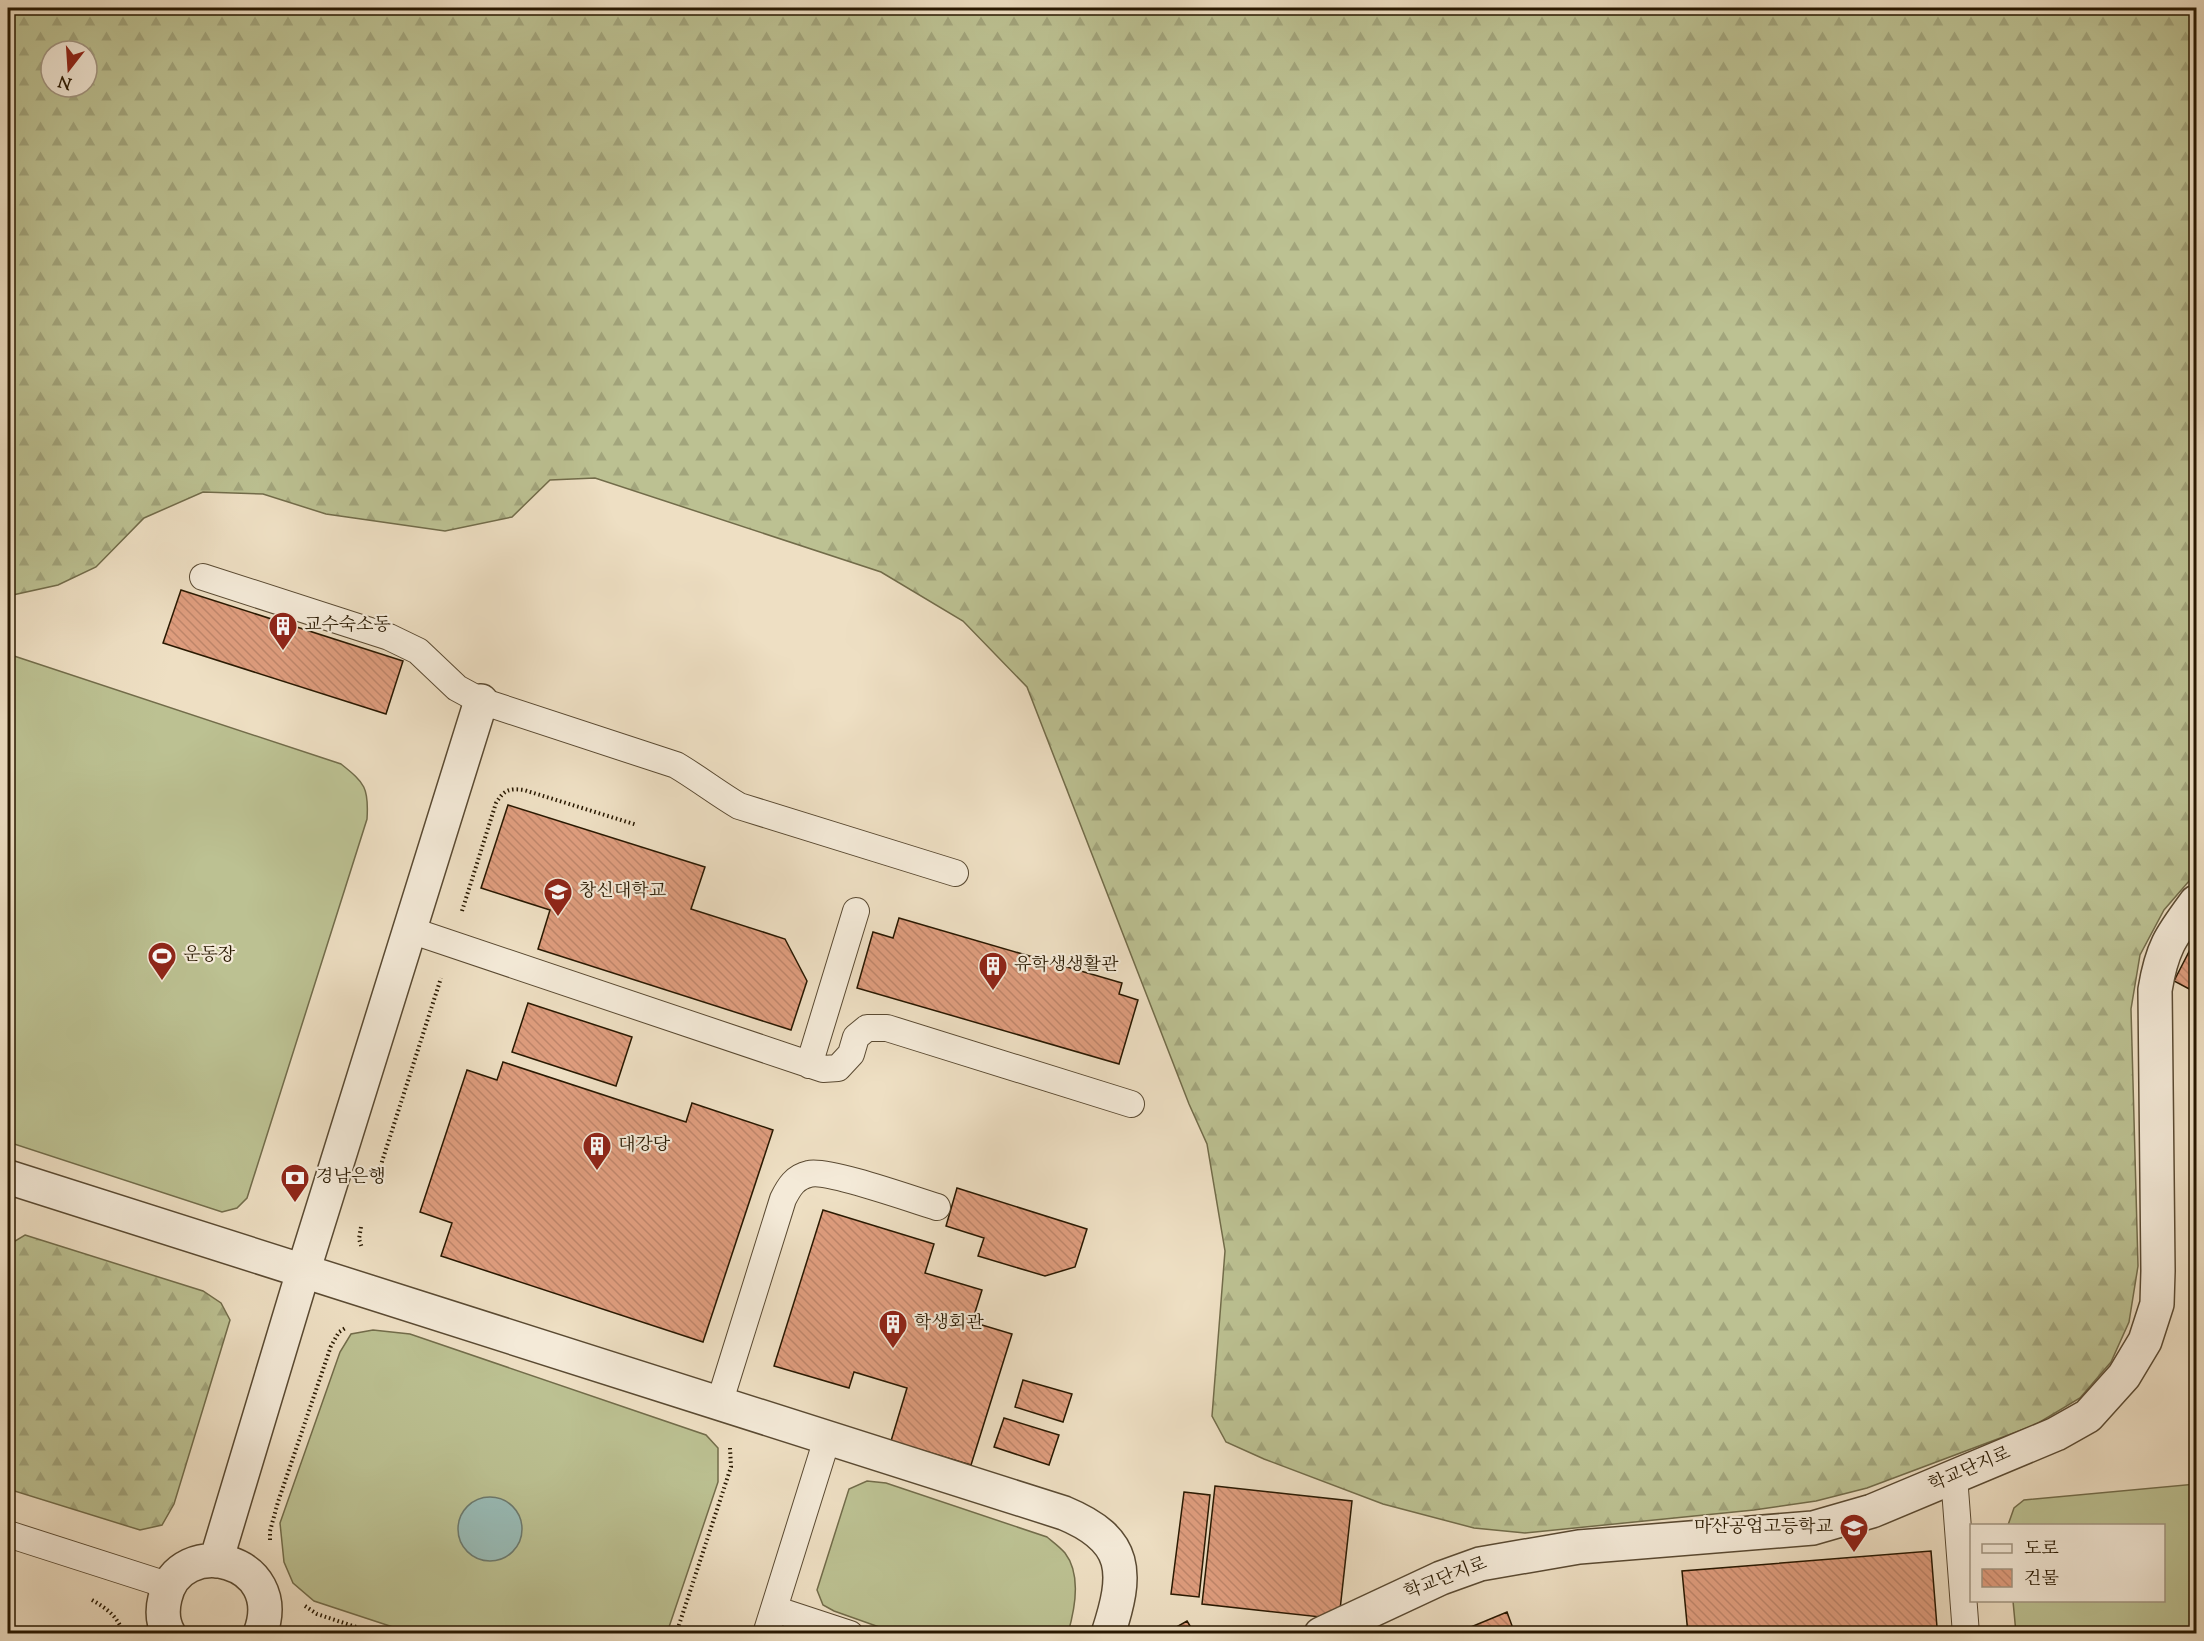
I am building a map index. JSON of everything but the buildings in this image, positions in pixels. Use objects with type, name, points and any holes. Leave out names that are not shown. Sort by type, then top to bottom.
[{"type":"street","points":[[216,1561],[303,1272],[481,701]]},
{"type":"street","name":"학교단지로","points":[[1321,1634],[1441,1578],[1480,1563],[1579,1547],[1813,1528],[1872,1511],[2056,1434],[2088,1416],[2124,1376],[2145,1341],[2157,1304],[2155,990],[2159,962],[2169,938],[2196,902]]},
{"type":"street","points":[[8,1177],[1064,1513],[1086,1522],[1103,1536],[1118,1557],[1122,1579],[1118,1606],[1108,1634]]},
{"type":"street","points":[[169,1634],[165,1628],[162,1611],[170,1586],[187,1568],[203,1561],[216,1561],[237,1565],[251,1575],[261,1588],[265,1606],[265,1622],[260,1634]]},
{"type":"lane","points":[[203,577],[388,637],[418,651],[457,688],[481,701],[676,765],[695,776],[714,792],[739,806],[956,873]]},
{"type":"lane","points":[[809,1065],[856,911]]},
{"type":"lane","points":[[410,930],[823,1069],[838,1068],[851,1054],[856,1037],[867,1028],[887,1028],[1131,1104]]},
{"type":"lane","points":[[719,1404],[783,1198],[792,1182],[810,1173],[838,1177],[936,1207]]},
{"type":"lane","points":[[766,1634],[827,1439]]},
{"type":"lane","points":[[1954,1476],[1966,1634]]},
{"type":"lane","points":[[8,1534],[170,1586]]},
{"type":"lane","points":[[774,1609],[850,1634]]},
{"type":"path","points":[[376,1181],[496,803],[503,792],[512,788],[524,790],[637,825]]},
{"type":"path","points":[[361,1226],[359,1239],[362,1250]]},
{"type":"path","points":[[271,1548],[270,1532],[278,1502],[327,1357],[339,1332],[348,1327]]},
{"type":"path","points":[[676,1634],[731,1467],[731,1450],[725,1441]]},
{"type":"path","points":[[82,1597],[110,1611],[123,1634]]},
{"type":"path","points":[[304,1606],[317,1614],[377,1634]]},
{"type":"green space","points":[[8,8],[2196,8],[2196,873],[2164,910],[2140,955],[2131,1009],[2138,1266],[2129,1322],[2111,1362],[2080,1398],[2035,1425],[1867,1488],[1816,1501],[1754,1510],[1525,1533],[1474,1528],[1383,1504],[1264,1459],[1226,1442],[1212,1416],[1225,1251],[1207,1144],[1189,1104],[1027,687],[963,621],[881,572],[595,478],[550,480],[512,517],[445,531],[326,514],[263,494],[203,492],[144,518],[96,567],[58,585],[8,596]]},
{"type":"green space","name":"운동장","points":[[8,654],[341,764],[364,787],[367,819],[247,1198],[237,1208],[222,1212],[8,1142]]},
{"type":"green space","points":[[25,1235],[203,1291],[221,1303],[230,1320],[174,1504],[162,1525],[140,1530],[8,1489],[8,1253],[15,1241]]},
{"type":"green space","points":[[373,1330],[410,1334],[706,1435],[718,1448],[718,1482],[667,1633],[411,1633],[314,1601],[293,1583],[284,1562],[280,1523],[340,1352],[351,1334]]},
{"type":"green space","points":[[867,1481],[886,1483],[1047,1537],[1065,1553],[1074,1571],[1075,1603],[1068,1633],[896,1633],[823,1605],[817,1590],[849,1489]]},
{"type":"green space","points":[[2196,1484],[2196,1633],[2016,1633],[2013,1602],[2165,1602],[2165,1524],[2008,1524],[2014,1508],[2024,1500]]},
{"type":"water","points":[[490,1497],[508,1503],[516,1511],[522,1529],[516,1547],[508,1555],[490,1561],[472,1555],[464,1547],[458,1529],[464,1511],[472,1503]]},
{"type":"place","name":"교수숙소동","points":[[283,652]]},
{"type":"place","name":"창신대학교","points":[[558,918]]},
{"type":"place","name":"운동장","points":[[162,982]]},
{"type":"place","name":"유학생생활관","points":[[993,992]]},
{"type":"place","name":"대강당","points":[[597,1172]]},
{"type":"place","name":"경남은행","points":[[295,1204]]},
{"type":"place","name":"학생회관","points":[[893,1350]]},
{"type":"place","name":"마산공업고등학교","points":[[1854,1554]]}]
